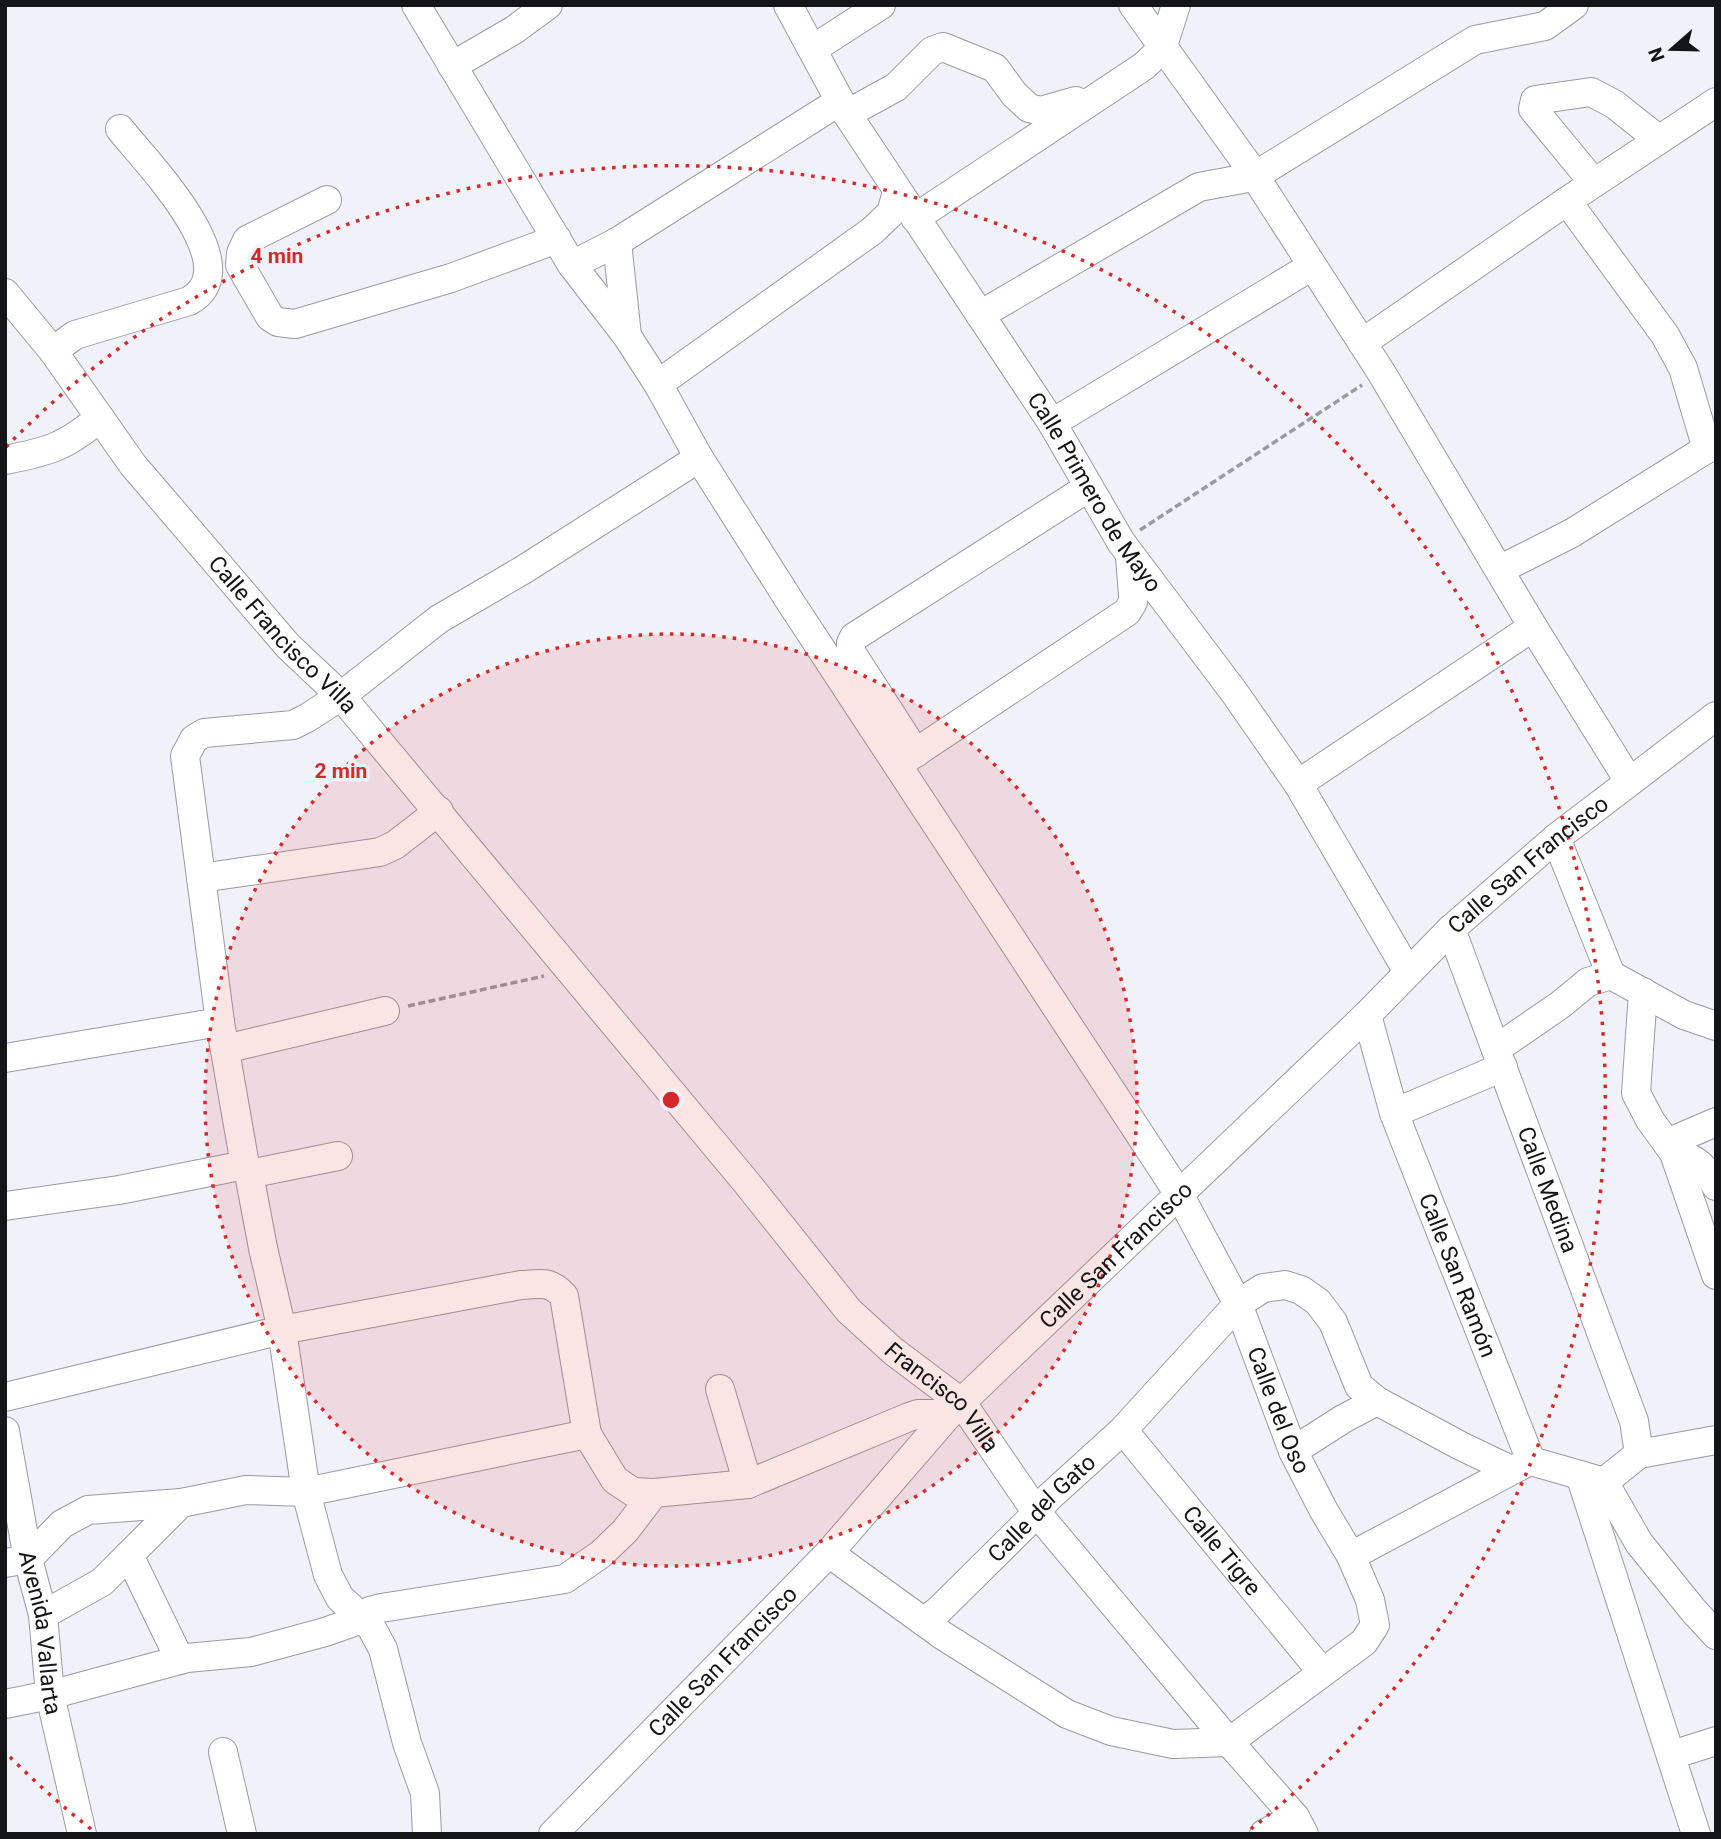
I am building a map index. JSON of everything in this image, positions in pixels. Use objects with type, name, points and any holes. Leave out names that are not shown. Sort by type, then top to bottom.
[{"type":"street","points":[[416,5],[572,265],[627,336],[658,384],[699,458],[791,603],[907,759]]},
{"type":"street","points":[[452,65],[514,30],[548,5]]},
{"type":"street","name":"Calle Primero de Mayo","points":[[788,5],[843,108],[1052,423],[1126,550],[1234,692],[1297,784],[1408,972]]},
{"type":"street","points":[[813,49],[881,5]]},
{"type":"street","points":[[1133,5],[1247,164],[1381,372],[1501,569],[1533,627],[1629,781]]},
{"type":"street","points":[[915,218],[1144,66],[1162,49],[1176,5]]},
{"type":"street","points":[[980,315],[1199,187],[1253,177],[1475,40],[1545,26],[1574,5]]},
{"type":"street","points":[[572,265],[617,242],[843,108],[896,87],[932,51],[943,47],[995,68],[1014,94],[1029,108],[1041,111],[1074,101],[1090,102]]},
{"type":"street","points":[[1594,183],[1533,109],[1535,100],[1591,92],[1614,104],[1658,139]]},
{"type":"street","points":[[1362,343],[1716,102]]},
{"type":"street","points":[[53,351],[75,335],[189,301],[201,292],[207,281],[208,257],[194,223],[120,130]]},
{"type":"street","points":[[658,384],[872,231],[891,213],[897,192]]},
{"type":"street","points":[[327,200],[247,240],[241,253],[240,265],[270,317],[278,322],[295,324],[451,278],[556,239]]},
{"type":"street","points":[[1501,569],[1572,533],[1711,446],[1677,357],[1567,201]]},
{"type":"street","points":[[617,242],[627,336]]},
{"type":"street","points":[[1052,423],[1312,266]]},
{"type":"street","name":"Calle Francisco Villa","points":[[5,293],[53,351],[133,464],[289,646],[341,696],[569,970]]},
{"type":"street","points":[[5,460],[46,453],[72,440],[100,418]]},
{"type":"street","points":[[427,1834],[425,1793],[407,1743],[383,1649],[370,1625],[340,1598],[328,1575],[306,1492],[282,1330],[262,1248],[223,1035],[185,756],[194,739],[204,733],[293,725],[341,696],[439,619],[523,570],[699,458]]},
{"type":"street","points":[[907,759],[851,652],[854,637],[1089,486]]},
{"type":"street","points":[[907,759],[1127,612],[1133,602],[1133,596],[1126,550]]},
{"type":"street","points":[[1297,784],[1533,627]]},
{"type":"street","name":"Calle San Francisco","points":[[554,1834],[829,1553],[956,1409],[1367,1015],[1451,929],[1556,838],[1716,716]]},
{"type":"street","name":"Calle del Oso","points":[[907,759],[1179,1194],[1238,1304],[1293,1451],[1351,1556],[1370,1600],[1376,1625],[1364,1642],[1322,1672]]},
{"type":"street","points":[[201,878],[380,852],[395,845],[439,811]]},
{"type":"street","points":[[1556,838],[1611,975],[1684,1015],[1716,1026]]},
{"type":"street","name":"Calle Medina","points":[[1451,929],[1634,1421],[1639,1454]]},
{"type":"street","name":"Francisco Villa","points":[[569,970],[746,1182],[849,1311],[956,1409],[1037,1513],[1300,1825]]},
{"type":"street","points":[[1394,1113],[1500,1058],[1588,982],[1611,975]]},
{"type":"street","points":[[1643,992],[1636,1093],[1650,1120],[1670,1148],[1716,1275]]},
{"type":"street","points":[[5,1058],[223,1035],[385,1011]]},
{"type":"street","name":"Calle San Ramón","points":[[1367,1015],[1394,1113],[1521,1466]]},
{"type":"street","points":[[1670,1148],[1716,1122]]},
{"type":"street","points":[[1670,1148],[1690,1156],[1708,1171],[1716,1186]]},
{"type":"street","points":[[5,1206],[338,1156]]},
{"type":"street","points":[[5,1397],[282,1330],[521,1285],[547,1283],[565,1296],[587,1434],[615,1480],[633,1492],[654,1493],[748,1484],[909,1417],[956,1409]]},
{"type":"street","name":"Calle del Gato","points":[[924,1622],[1037,1513],[1046,1500],[1123,1430],[1238,1304],[1263,1288],[1284,1285],[1301,1290],[1318,1302],[1333,1322],[1359,1386],[1377,1401]]},
{"type":"street","points":[[720,1388],[748,1484]]},
{"type":"street","points":[[1293,1451],[1377,1401],[1461,1447],[1521,1466],[1592,1479],[1639,1454],[1716,1440]]},
{"type":"street","name":"Calle Tigre","points":[[1123,1430],[1322,1672]]},
{"type":"street","name":"Avenida Vallarta","points":[[5,1431],[17,1561],[43,1615],[50,1695],[82,1834]]},
{"type":"street","points":[[17,1561],[62,1524],[88,1510],[181,1503],[246,1490],[306,1492],[587,1434]]},
{"type":"street","points":[[1351,1556],[1521,1466]]},
{"type":"street","points":[[1592,1479],[1606,1513],[1696,1834]]},
{"type":"street","points":[[5,1704],[50,1695],[180,1660],[251,1652],[362,1619],[370,1612],[382,1608],[565,1579],[601,1554],[625,1531],[654,1493]]},
{"type":"street","points":[[43,1615],[102,1582],[181,1503]]},
{"type":"street","points":[[1606,1513],[1639,1543],[1716,1635]]},
{"type":"street","points":[[829,1553],[924,1622],[1067,1714],[1111,1731],[1173,1744],[1229,1742],[1322,1672]]},
{"type":"street","points":[[129,1555],[180,1660]]},
{"type":"street","points":[[1672,1755],[1716,1741]]},
{"type":"street","points":[[223,1752],[242,1834]]},
{"type":"street","points":[[1264,1834],[1300,1825]]},
{"type":"path","points":[[1126,550],[1381,372]]},
{"type":"path","points":[[385,1011],[569,970]]}]
